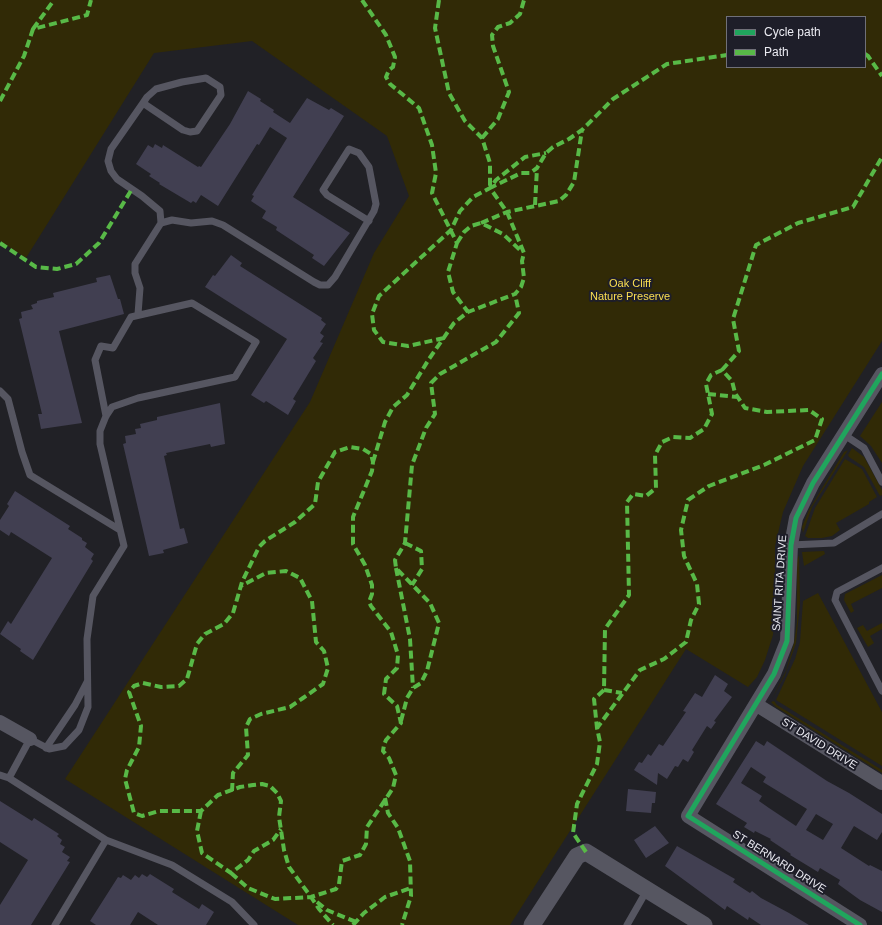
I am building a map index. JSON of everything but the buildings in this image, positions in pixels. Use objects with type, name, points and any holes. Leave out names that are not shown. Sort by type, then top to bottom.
[{"type":"street","name":"SAINT RITA DRIVE","points":[[688,816],[757,705],[774,674],[787,641],[791,545],[796,518],[813,483],[882,374]]},
{"type":"street","name":"ST DAVID DRIVE","points":[[757,705],[882,783]]},
{"type":"street","points":[[0,722],[30,740]]},
{"type":"street","name":"ST BERNARD DRIVE","points":[[688,816],[860,925]]},
{"type":"street","points":[[532,925],[577,856],[586,852],[704,925]]},
{"type":"lane","points":[[138,314],[140,288],[135,273],[135,264],[161,223],[160,211],[142,196],[117,179],[111,171],[108,161],[111,149],[143,103],[156,89],[182,82],[206,78],[220,86],[220,95],[197,131],[190,132],[183,130],[143,103]]},
{"type":"lane","points":[[161,223],[172,220],[191,223],[212,221],[223,225],[320,285],[328,285],[335,277],[369,221],[376,204],[369,167],[359,153],[349,149],[323,190],[327,195],[369,221]]},
{"type":"lane","points":[[9,778],[30,740],[46,748],[64,746],[79,730],[88,706],[87,639],[93,596],[124,546],[100,444],[100,431],[106,416],[112,407],[138,398],[235,377],[256,342],[192,303],[138,314],[131,317],[113,348],[101,346],[95,360],[106,416]]},
{"type":"lane","points":[[0,391],[8,399],[22,452],[30,475],[120,530]]},
{"type":"lane","points":[[843,434],[864,448],[882,482]]},
{"type":"lane","points":[[791,545],[834,543],[882,514]]},
{"type":"lane","points":[[882,568],[838,592],[835,600],[882,691]]},
{"type":"lane","points":[[46,748],[75,705],[87,681]]},
{"type":"lane","points":[[0,775],[9,778],[106,840],[172,865],[232,902],[254,925]]},
{"type":"lane","points":[[56,925],[106,840]]},
{"type":"lane","points":[[627,925],[647,889]]},
{"type":"green space","name":"Oak Cliff Nature Preserve","points":[[0,0],[882,0],[882,341],[803,466],[783,512],[775,546],[775,613],[773,635],[765,660],[757,677],[748,687],[686,649],[510,925],[298,925],[65,779],[310,402],[374,253],[409,196],[387,136],[252,41],[154,53],[26,258],[0,241]]},
{"type":"green space","points":[[882,402],[882,463],[871,446],[860,436]]},
{"type":"green space","points":[[852,448],[864,457],[882,490],[882,495],[880,496],[864,467],[849,457],[848,455]]},
{"type":"green space","points":[[848,450],[812,507],[803,533],[802,527],[809,510],[844,452]]},
{"type":"green space","points":[[845,459],[862,469],[877,497],[869,502],[869,504],[836,523],[840,530],[832,536],[808,538],[805,536],[815,508]]},
{"type":"green space","points":[[824,551],[825,554],[804,566],[802,552]]},
{"type":"green space","points":[[799,555],[800,604],[796,643],[785,675],[772,699],[786,671],[794,643],[797,622],[797,560]]},
{"type":"green space","points":[[882,575],[882,588],[851,604],[854,611],[851,613],[844,600],[845,594]]},
{"type":"green space","points":[[818,593],[882,712],[882,766],[776,700],[795,659],[800,642],[803,601]]},
{"type":"green space","points":[[882,623],[882,629],[870,636],[874,643],[868,647],[857,628],[863,625],[867,631]]},
{"type":"green space","points":[[774,701],[777,705],[882,770],[882,773],[776,707],[771,702]]},
{"type":"marked path","points":[[33,29],[54,0]]},
{"type":"marked path","points":[[0,101],[24,56],[33,29],[87,15],[91,0]]},
{"type":"marked path","points":[[362,0],[386,35],[395,57],[393,67],[389,70],[386,77],[390,84],[419,108],[432,145],[436,173],[432,193],[457,243],[448,272],[453,292],[468,312]]},
{"type":"marked path","points":[[439,0],[435,28],[449,93],[465,121],[482,138],[490,163],[490,188]]},
{"type":"marked path","points":[[482,138],[498,119],[509,92],[493,46],[492,35],[498,27],[510,23],[520,14],[524,0]]},
{"type":"marked path","points":[[373,462],[385,422],[393,407],[407,395],[429,359],[454,323],[468,312],[515,294],[521,287],[524,278],[522,261],[524,253],[507,212],[490,188],[521,173],[530,173],[537,168],[546,153],[553,147],[582,130],[613,99],[667,64],[726,55]]},
{"type":"marked path","points":[[866,55],[882,76]]},
{"type":"marked path","points":[[481,223],[507,212],[559,201],[566,195],[574,182],[582,130]]},
{"type":"marked path","points":[[444,338],[408,346],[383,342],[374,330],[372,314],[379,296],[451,230],[460,211],[473,197],[490,188],[496,180],[525,157],[546,153]]},
{"type":"marked path","points":[[722,370],[739,351],[733,319],[756,245],[798,223],[853,207],[882,157]]},
{"type":"marked path","points":[[535,205],[537,168]]},
{"type":"marked path","points":[[0,243],[36,267],[57,269],[76,264],[99,243],[132,189]]},
{"type":"marked path","points":[[457,243],[464,232],[471,226],[481,223],[503,234],[521,251]]},
{"type":"marked path","points":[[401,721],[407,698],[413,688],[421,683],[427,671],[439,623],[430,603],[396,568],[395,560],[405,543],[412,465],[426,428],[435,414],[431,383],[440,374],[496,342],[519,313],[515,294]]},
{"type":"marked path","points":[[586,852],[573,833],[577,804],[597,764],[600,742],[597,728],[594,699],[604,690],[605,629],[629,595],[627,502],[633,494],[646,496],[656,488],[655,455],[662,442],[673,437],[690,438],[704,429],[712,414],[706,384],[711,375],[722,370],[732,381],[735,393],[745,408],[767,412],[809,410],[822,419],[815,440],[764,465],[709,486],[688,500],[681,530],[684,556],[697,584],[699,604],[691,620],[686,642],[664,659],[640,670],[597,728]]},
{"type":"marked path","points":[[708,394],[738,397]]},
{"type":"marked path","points":[[231,873],[248,888],[275,899],[311,897],[336,889],[339,884],[342,861],[360,855],[366,844],[367,827],[393,788],[396,775],[389,758],[383,751],[386,740],[401,723],[397,706],[384,694],[386,679],[397,668],[398,655],[391,632],[369,602],[372,594],[372,585],[365,565],[353,544],[353,517],[372,471],[373,462],[371,454],[363,449],[350,447],[335,452],[318,482],[315,504],[295,522],[265,541],[259,547],[242,582],[233,613],[224,624],[205,634],[197,644],[187,679],[179,686],[161,687],[143,683],[134,686],[129,692],[141,726],[139,747],[127,770],[125,779],[134,813],[142,816],[159,811],[201,811],[218,795],[240,787],[262,784],[270,786],[277,793],[281,801],[279,817],[284,850],[289,867],[311,897],[319,909],[333,925]]},
{"type":"marked path","points":[[405,543],[421,551],[422,569],[412,585]]},
{"type":"marked path","points":[[396,568],[410,639],[413,688]]},
{"type":"marked path","points":[[232,791],[233,773],[248,755],[246,727],[250,719],[261,714],[290,707],[323,684],[328,668],[324,651],[316,642],[312,601],[300,578],[286,571],[266,573],[241,586]]},
{"type":"marked path","points":[[604,690],[622,693]]},
{"type":"marked path","points":[[385,798],[388,813],[398,828],[410,861],[411,896],[402,925]]},
{"type":"marked path","points":[[201,811],[197,831],[202,853],[231,873],[248,860],[254,851],[273,840],[281,829]]},
{"type":"marked path","points":[[353,925],[364,913],[385,897],[411,888]]},
{"type":"marked path","points":[[317,902],[327,910],[356,922]]},
{"type":"cycle path","points":[[860,925],[688,816],[774,674],[787,641],[791,545],[796,518],[813,483],[882,374]]}]
